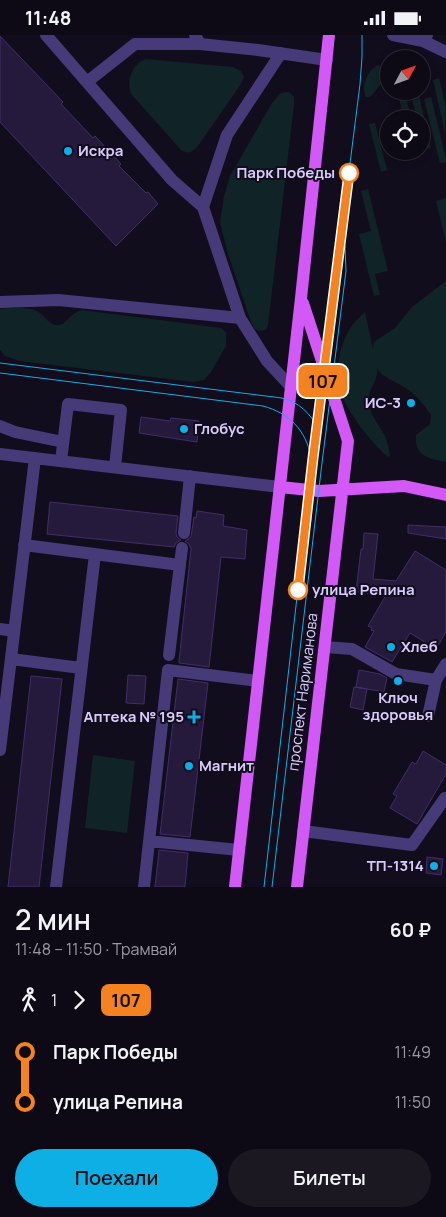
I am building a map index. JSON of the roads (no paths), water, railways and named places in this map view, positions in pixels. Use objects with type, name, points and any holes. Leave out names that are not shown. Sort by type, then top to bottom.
[{"type":"main road","name":"проспект Нариманова","points":[[234,887],[329,35]]},
{"type":"main road","name":"проспект Нариманова","points":[[297,887],[348,441],[301,298]]},
{"type":"main road","points":[[280,487],[309,491],[404,486],[446,495]]},
{"type":"street","points":[[46,35],[172,180],[203,207],[240,318],[267,361],[291,387]]},
{"type":"street","points":[[393,35],[425,38],[446,52]]},
{"type":"street","points":[[87,82],[135,44],[197,40],[327,60]]},
{"type":"street","points":[[203,207],[227,135],[281,53]]},
{"type":"street","points":[[0,302],[58,300],[240,318]]},
{"type":"street","points":[[61,461],[68,403],[121,410],[115,467]]},
{"type":"street","points":[[0,426],[15,432],[63,442]]},
{"type":"street","points":[[0,454],[280,487]]},
{"type":"street","points":[[0,750],[35,458]]},
{"type":"street","points":[[184,533],[190,476]]},
{"type":"street","points":[[24,545],[180,565]]},
{"type":"street","points":[[169,655],[182,548]]},
{"type":"street","points":[[56,887],[95,554]]},
{"type":"street","points":[[0,629],[14,631]]},
{"type":"street","points":[[325,647],[352,649],[396,674],[436,680]]},
{"type":"street","points":[[11,659],[82,668]]},
{"type":"street","points":[[428,716],[436,680],[446,663]]},
{"type":"street","points":[[144,887],[168,670],[258,681]]},
{"type":"street","points":[[303,831],[412,845],[445,798]]},
{"type":"street","points":[[149,841],[239,851]]},
{"type":"tram line","points":[[264,887],[311,474],[360,84],[362,35]]},
{"type":"tram line","name":"107","points":[[298,590],[349,173]]},
{"type":"tram line","points":[[272,887],[346,271],[345,246]]},
{"type":"tram line","points":[[0,363],[282,398],[293,402],[303,409],[312,418],[318,429]]},
{"type":"tram line","points":[[0,373],[263,406],[281,413],[295,424],[309,447],[311,457]]},
{"type":"place","name":"Искра","points":[[68,151]]},
{"type":"place","name":"Парк Победы","points":[[349,173]]},
{"type":"place","name":"ИС-3","points":[[411,403]]},
{"type":"place","name":"Глобус","points":[[184,429]]},
{"type":"place","name":"улица Репина","points":[[298,590]]},
{"type":"place","name":"Хлеб","points":[[391,647]]},
{"type":"place","name":"Ключ здоровья","points":[[398,681]]},
{"type":"place","name":"Аптека № 195","points":[[194,717]]},
{"type":"place","name":"Магнит","points":[[189,766]]},
{"type":"place","name":"ТП-1314","points":[[434,866]]}]
